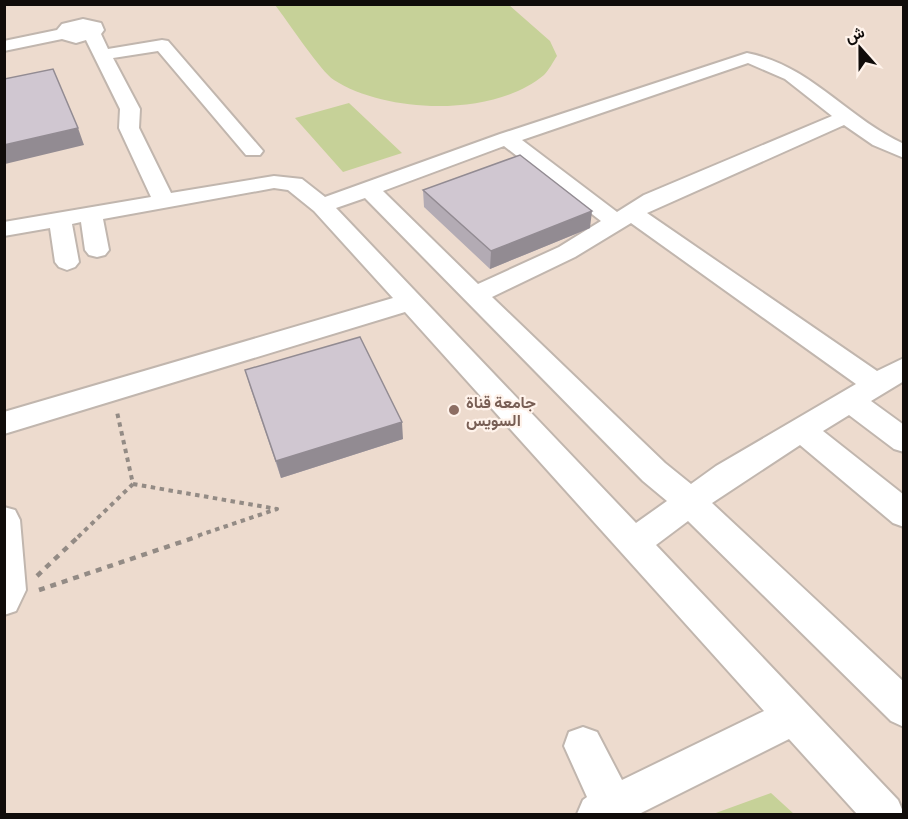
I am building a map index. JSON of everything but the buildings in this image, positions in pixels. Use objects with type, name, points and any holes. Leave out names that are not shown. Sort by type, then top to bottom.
[{"type":"lane","points":[[4,46],[75,29]]},
{"type":"lane","points":[[75,29],[102,55],[130,109],[129,128]]},
{"type":"lane","points":[[75,29],[112,112],[129,128],[160,194]]},
{"type":"lane","points":[[102,55],[162,45],[253,151]]},
{"type":"lane","points":[[322,206],[507,138],[747,58],[764,61],[818,93],[851,121],[903,152]]},
{"type":"lane","points":[[475,295],[567,252],[623,217],[851,121],[903,138]]},
{"type":"lane","points":[[507,138],[623,217],[892,382]]},
{"type":"lane","points":[[4,213],[281,181],[294,184],[322,206],[412,301],[884,814]]},
{"type":"lane","points":[[367,188],[654,472],[690,502],[903,708]]},
{"type":"lane","points":[[4,228],[91,213],[160,194]]},
{"type":"lane","points":[[91,213],[97,249]]},
{"type":"lane","points":[[60,219],[67,262]]},
{"type":"lane","points":[[4,423],[412,301]]},
{"type":"lane","points":[[634,543],[727,475],[803,432],[851,401],[892,382]]},
{"type":"lane","points":[[851,401],[903,441]]},
{"type":"lane","points":[[803,432],[903,514]]},
{"type":"lane","points":[[4,520],[9,590],[18,591]]},
{"type":"lane","points":[[583,746],[605,810],[793,717]]},
{"type":"path","points":[[112,391],[133,484]]},
{"type":"path","points":[[18,591],[133,484]]},
{"type":"path","points":[[36,591],[277,509],[133,484]]},
{"type":"shaded area","name":"جامعة قناة السويس","points":[[5,5],[903,5],[903,814],[5,814]]},
{"type":"green space","points":[[275,5],[509,5],[550,41],[557,56],[544,75],[523,89],[498,98],[470,104],[440,106],[382,99],[356,91],[328,75]]},
{"type":"green space","points":[[349,103],[402,153],[343,172],[295,118]]},
{"type":"green space","points":[[771,793],[794,814],[713,814]]},
{"type":"place","name":"جامعة قناة السويس","points":[[454,410]]}]
